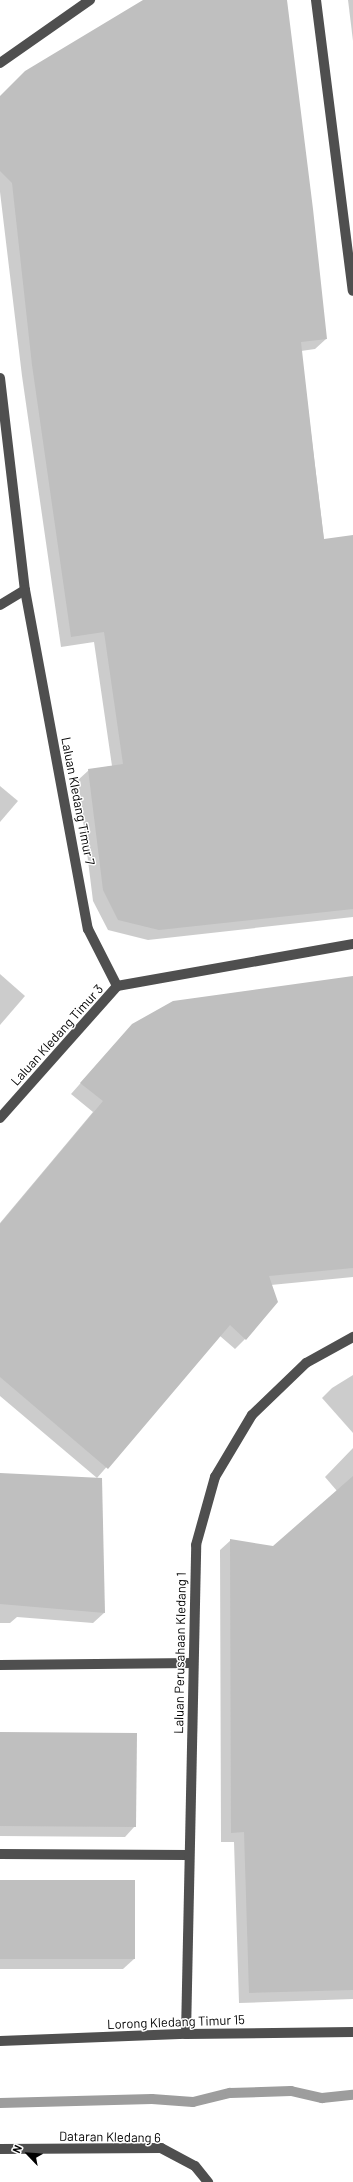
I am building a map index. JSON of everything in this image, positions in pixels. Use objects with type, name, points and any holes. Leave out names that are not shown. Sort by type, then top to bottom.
[{"type":"street","points":[[0,63],[90,0]]},
{"type":"street","points":[[316,0],[353,291]]},
{"type":"street","name":"Laluan Kledang Timur 7","points":[[0,378],[25,590],[88,929],[117,986]]},
{"type":"street","points":[[0,605],[25,590]]},
{"type":"street","points":[[117,986],[353,944]]},
{"type":"street","name":"Laluan Kledang Timur 3","points":[[0,1118],[117,986]]},
{"type":"street","name":"Laluan Perusahaan Kledang 1","points":[[186,2034],[196,1544],[215,1477],[252,1415],[306,1363],[353,1337]]},
{"type":"street","points":[[0,1665],[193,1662]]},
{"type":"street","points":[[0,1854],[190,1855]]},
{"type":"street","name":"Lorong Kledang Timur 15","points":[[0,2041],[186,2034],[353,2032]]},
{"type":"street","name":"Dataran Kledang 6","points":[[0,2149],[161,2148],[195,2166],[208,2182]]},
{"type":"building","points":[[143,0],[287,0],[313,209],[327,339],[301,342],[324,539],[353,535],[353,909],[159,930],[118,920],[103,890],[88,769],[123,764],[104,632],[71,637],[32,365],[12,183],[0,171],[0,96],[25,71]]},
{"type":"building","points":[[353,976],[353,1268],[269,1276],[278,1302],[246,1340],[230,1325],[108,1469],[0,1377],[0,1224],[103,1101],[80,1083],[132,1024],[173,1001]]},
{"type":"building","points":[[0,1473],[102,1478],[105,1613],[0,1604]]},
{"type":"building","points":[[353,1476],[353,1990],[249,1993],[244,1832],[231,1833],[230,1539],[273,1546]]},
{"type":"building","points":[[0,1732],[137,1733],[136,1827],[0,1826]]},
{"type":"building","points":[[0,1880],[135,1880],[135,1959],[0,1959]]},
{"type":"waterway","points":[[0,2103],[152,2099],[193,2102],[230,2093],[291,2091],[322,2098],[353,2095]]}]
